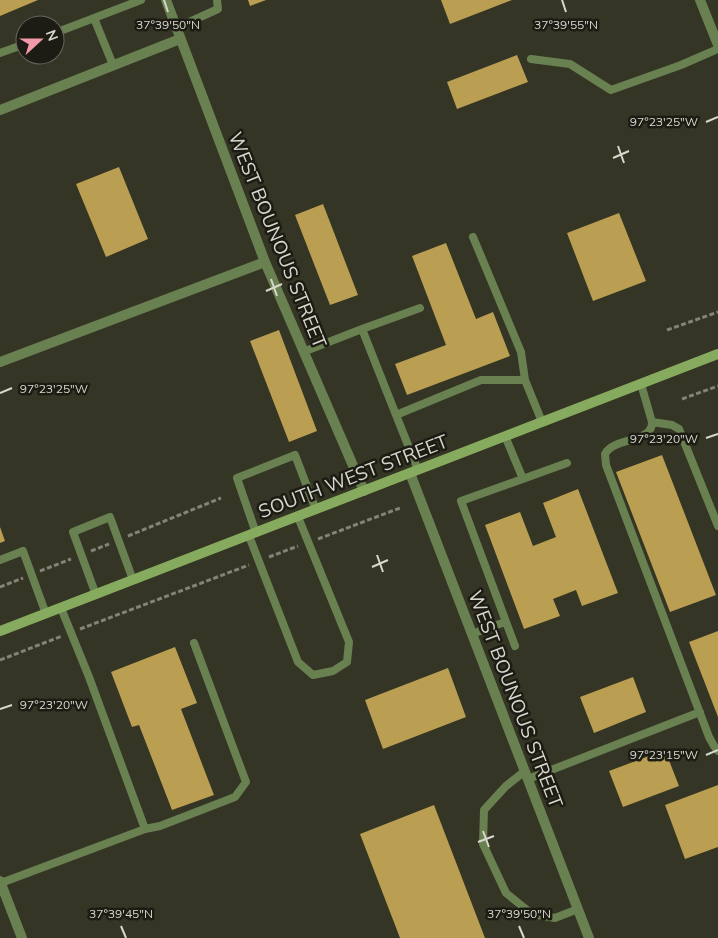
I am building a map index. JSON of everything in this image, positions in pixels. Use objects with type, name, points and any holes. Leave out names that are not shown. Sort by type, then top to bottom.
[{"type":"main road","name":"SOUTH WEST STREET","points":[[0,631],[718,354]]},
{"type":"street","name":"WEST BOUNOUS STREET","points":[[166,0],[265,262],[364,491]]},
{"type":"street","points":[[700,0],[718,45]]},
{"type":"street","points":[[0,108],[180,39]]},
{"type":"street","points":[[0,362],[265,262]]},
{"type":"street","name":"WEST BOUNOUS STREET","points":[[414,472],[472,634],[589,938]]},
{"type":"street","points":[[0,882],[22,938]]},
{"type":"lane","points":[[65,28],[141,0]]},
{"type":"lane","points":[[176,28],[218,8],[217,0]]},
{"type":"lane","points":[[94,18],[113,65]]},
{"type":"lane","points":[[0,53],[15,48]]},
{"type":"lane","points":[[531,60],[570,64],[611,90],[681,65],[718,49]]},
{"type":"lane","points":[[473,237],[521,352],[525,380],[542,422]]},
{"type":"lane","points":[[303,352],[420,308]]},
{"type":"lane","points":[[362,329],[396,415],[414,472]]},
{"type":"lane","points":[[396,415],[481,380],[525,380]]},
{"type":"lane","points":[[641,384],[652,422],[650,431],[610,447],[605,454],[606,464],[709,737],[718,751]]},
{"type":"lane","points":[[652,422],[672,425],[679,429],[718,526]]},
{"type":"lane","points":[[505,436],[523,479]]},
{"type":"lane","points":[[298,517],[349,642],[347,662],[333,671],[313,675],[298,662],[259,561],[236,478],[295,455],[316,510]]},
{"type":"lane","points":[[515,646],[461,501],[567,464]]},
{"type":"lane","points":[[96,595],[73,532],[110,517],[134,580]]},
{"type":"lane","points":[[0,560],[23,551],[46,614]]},
{"type":"lane","points":[[61,608],[89,677],[145,829]]},
{"type":"lane","points":[[472,634],[506,622]]},
{"type":"lane","points":[[0,882],[145,829],[160,826],[235,797],[246,782],[194,643]]},
{"type":"lane","points":[[578,909],[555,918],[532,914],[506,893],[483,844],[484,810],[506,786],[527,775],[700,712]]},
{"type":"path","points":[[667,330],[718,312]]},
{"type":"path","points":[[682,399],[718,386]]},
{"type":"path","points":[[0,660],[400,508]]},
{"type":"building","points":[[0,0],[38,0],[0,16]]},
{"type":"building","points":[[248,0],[266,0],[250,6]]},
{"type":"building","points":[[441,0],[512,0],[450,24]]},
{"type":"building","points":[[517,55],[528,82],[457,109],[447,82]]},
{"type":"building","points":[[119,167],[148,239],[106,257],[76,184]]},
{"type":"building","points":[[323,204],[358,295],[330,305],[295,215]]},
{"type":"building","points":[[619,213],[646,281],[593,301],[567,233]]},
{"type":"building","points":[[446,243],[476,319],[493,312],[510,356],[407,395],[395,364],[446,345],[412,256]]},
{"type":"building","points":[[279,330],[317,431],[289,442],[250,341]]},
{"type":"building","points":[[662,455],[716,595],[670,612],[616,472]]},
{"type":"building","points":[[578,489],[618,593],[582,606],[576,590],[553,599],[560,616],[524,629],[485,525],[520,512],[533,546],[556,537],[543,503]]},
{"type":"building","points":[[0,527],[5,541],[0,543]]},
{"type":"building","points":[[718,631],[718,717],[689,642]]},
{"type":"building","points":[[175,647],[197,703],[181,709],[214,795],[172,810],[139,725],[132,727],[111,672]]},
{"type":"building","points":[[448,668],[466,717],[383,749],[365,700]]},
{"type":"building","points":[[633,677],[646,712],[594,733],[580,697]]},
{"type":"building","points":[[665,750],[679,786],[623,807],[609,771]]},
{"type":"building","points":[[718,785],[718,847],[685,859],[665,805]]},
{"type":"building","points":[[434,805],[485,938],[400,938],[360,834]]}]
